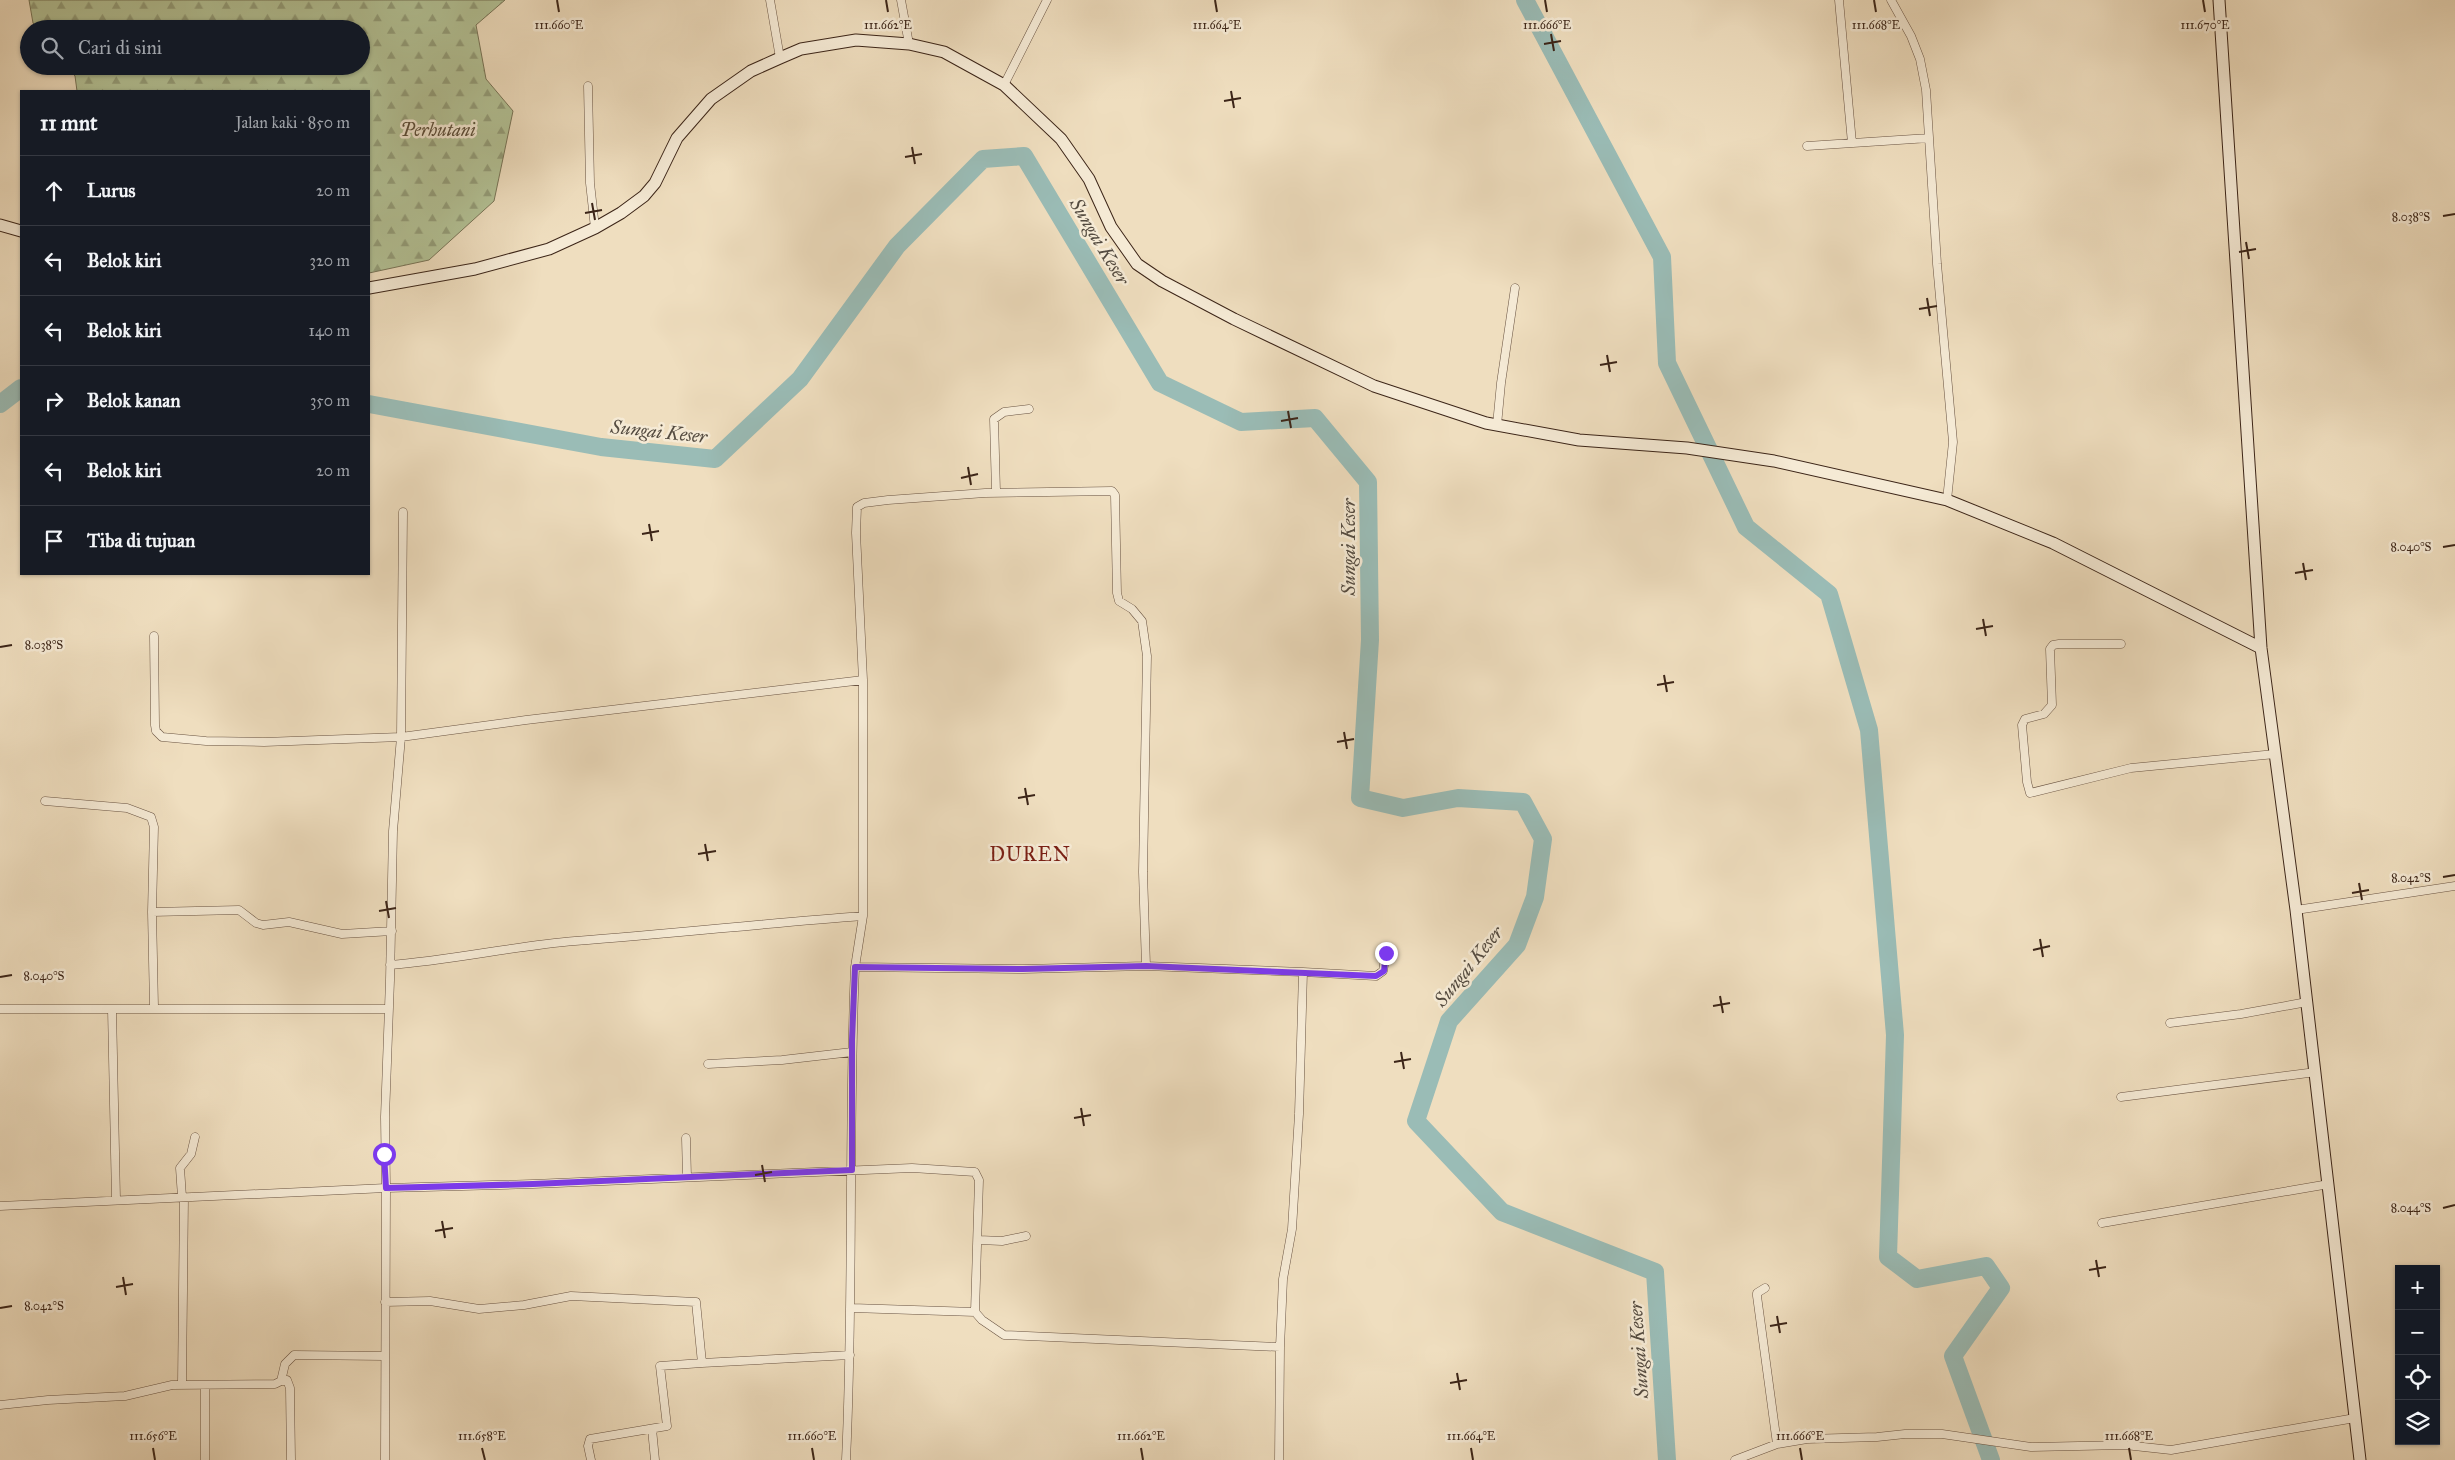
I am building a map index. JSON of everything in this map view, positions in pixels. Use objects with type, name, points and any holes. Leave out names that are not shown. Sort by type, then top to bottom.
[{"type":"street","points":[[770,0],[780,58]]},
{"type":"street","points":[[901,0],[909,44]]},
{"type":"street","points":[[1004,86],[1047,0]]},
{"type":"street","points":[[1839,0],[1852,143]]},
{"type":"street","points":[[1891,0],[1920,59],[1926,90],[1937,264],[1952,442],[1947,500]]},
{"type":"street","points":[[2219,0],[2261,648],[2316,1072],[2360,1460]]},
{"type":"street","points":[[370,288],[475,270],[549,249],[595,228],[621,213],[644,196],[655,183],[677,138],[693,118],[711,100],[751,71],[801,49],[856,40],[909,44],[944,52],[1004,86],[1060,139],[1089,179],[1111,227],[1137,264],[1162,281],[1234,320],[1374,386],[1445,412],[1497,425],[1579,440],[1715,451],[1774,461],[1947,500],[2053,543],[2261,648]]},
{"type":"street","points":[[588,86],[590,183],[595,228]]},
{"type":"street","points":[[1807,146],[1929,138]]},
{"type":"street","points":[[0,225],[20,231]]},
{"type":"street","points":[[1497,425],[1501,383],[1516,288]]},
{"type":"street","points":[[996,492],[994,420],[1004,412],[1030,409]]},
{"type":"street","points":[[846,1460],[852,1308],[852,1052],[855,967],[864,916],[863,680],[856,533],[857,507],[864,503],[888,500],[996,492],[1112,490],[1115,495],[1117,593],[1119,600],[1138,615],[1142,621],[1147,656],[1143,872],[1146,966]]},
{"type":"street","points":[[385,1460],[384,1302],[386,1188],[384,1117],[392,931],[393,831],[401,737],[403,512]]},
{"type":"street","points":[[154,636],[156,731],[162,737],[206,741],[264,742],[401,737],[526,720],[863,680]]},
{"type":"street","points":[[2122,644],[2059,644],[2050,648],[2052,705],[2044,714],[2025,718],[2022,724],[2027,782],[2030,792],[2130,768],[2275,754]]},
{"type":"street","points":[[45,801],[127,808],[151,817],[154,827],[152,912],[154,1008]]},
{"type":"street","points":[[2296,910],[2455,886]]},
{"type":"street","points":[[152,912],[239,910],[256,924],[263,925],[289,922],[342,934],[392,931]]},
{"type":"street","points":[[390,965],[472,956],[574,941],[616,940],[714,927],[864,916]]},
{"type":"street","points":[[855,967],[1023,969],[1146,966],[1376,976],[1384,971],[1386,953]]},
{"type":"street","points":[[1279,1460],[1283,1279],[1292,1229],[1299,1114],[1303,972]]},
{"type":"street","points":[[2170,1023],[2241,1014],[2307,1002]]},
{"type":"street","points":[[0,1009],[389,1009]]},
{"type":"street","points":[[112,1009],[116,1199]]},
{"type":"street","points":[[708,1064],[782,1060],[852,1052]]},
{"type":"street","points":[[2121,1097],[2316,1072]]},
{"type":"street","points":[[182,1384],[183,1197],[180,1168],[191,1154],[195,1137]]},
{"type":"street","points":[[686,1138],[687,1178]]},
{"type":"street","points":[[0,1206],[116,1199],[852,1170],[912,1168],[975,1172],[980,1180],[975,1312],[982,1320],[1004,1335],[1280,1347]]},
{"type":"street","points":[[2102,1223],[2329,1184]]},
{"type":"street","points":[[979,1240],[1002,1241],[1026,1236]]},
{"type":"street","points":[[1765,1288],[1757,1293],[1757,1296],[1778,1444]]},
{"type":"street","points":[[384,1302],[430,1301],[479,1309],[524,1305],[570,1296],[696,1302],[702,1363]]},
{"type":"street","points":[[852,1308],[975,1312]]},
{"type":"street","points":[[280,1380],[288,1360],[298,1354],[384,1356]]},
{"type":"street","points":[[591,1460],[588,1446],[590,1439],[652,1429],[668,1424],[660,1366],[850,1356]]},
{"type":"street","points":[[0,1405],[48,1400],[125,1396],[182,1384],[274,1384],[280,1380],[287,1380],[290,1388],[291,1460]]},
{"type":"street","points":[[205,1385],[206,1460]]},
{"type":"street","points":[[1735,1460],[1778,1444],[1807,1439],[1878,1437],[1905,1434],[1942,1434],[2031,1447],[2125,1445],[2178,1449],[2355,1418]]},
{"type":"street","points":[[652,1429],[655,1460]]},
{"type":"green space","name":"Perhutani","points":[[29,0],[505,0],[476,25],[486,79],[513,111],[494,201],[429,260],[370,273],[370,90],[77,90],[74,75],[370,75],[370,20],[32,20]]},
{"type":"waterway","points":[[1525,0],[1662,257],[1667,363],[1746,527],[1829,594],[1869,730],[1895,1035],[1888,1257],[1917,1279],[1986,1266],[2001,1288],[1953,1356],[1991,1460]]},
{"type":"waterway","name":"Sungai Keser","points":[[370,404],[601,447],[715,459],[800,379],[897,246],[983,159],[1024,156],[1160,383],[1241,422],[1315,418],[1368,482],[1370,640],[1360,798],[1403,808],[1458,798],[1523,802],[1543,839],[1535,897],[1517,945],[1449,1021],[1416,1121],[1502,1212],[1655,1272],[1667,1460]]},
{"type":"waterway","name":"Sungai Keser","points":[[0,404],[20,389]]},
{"type":"district","name":"DUREN","points":[[1030,854]]},
{"type":"route","points":[[384,1154],[386,1188],[533,1184],[852,1170],[852,1040],[855,967],[954,966],[1023,969],[1146,966],[1376,976],[1384,971],[1386,953]]}]
